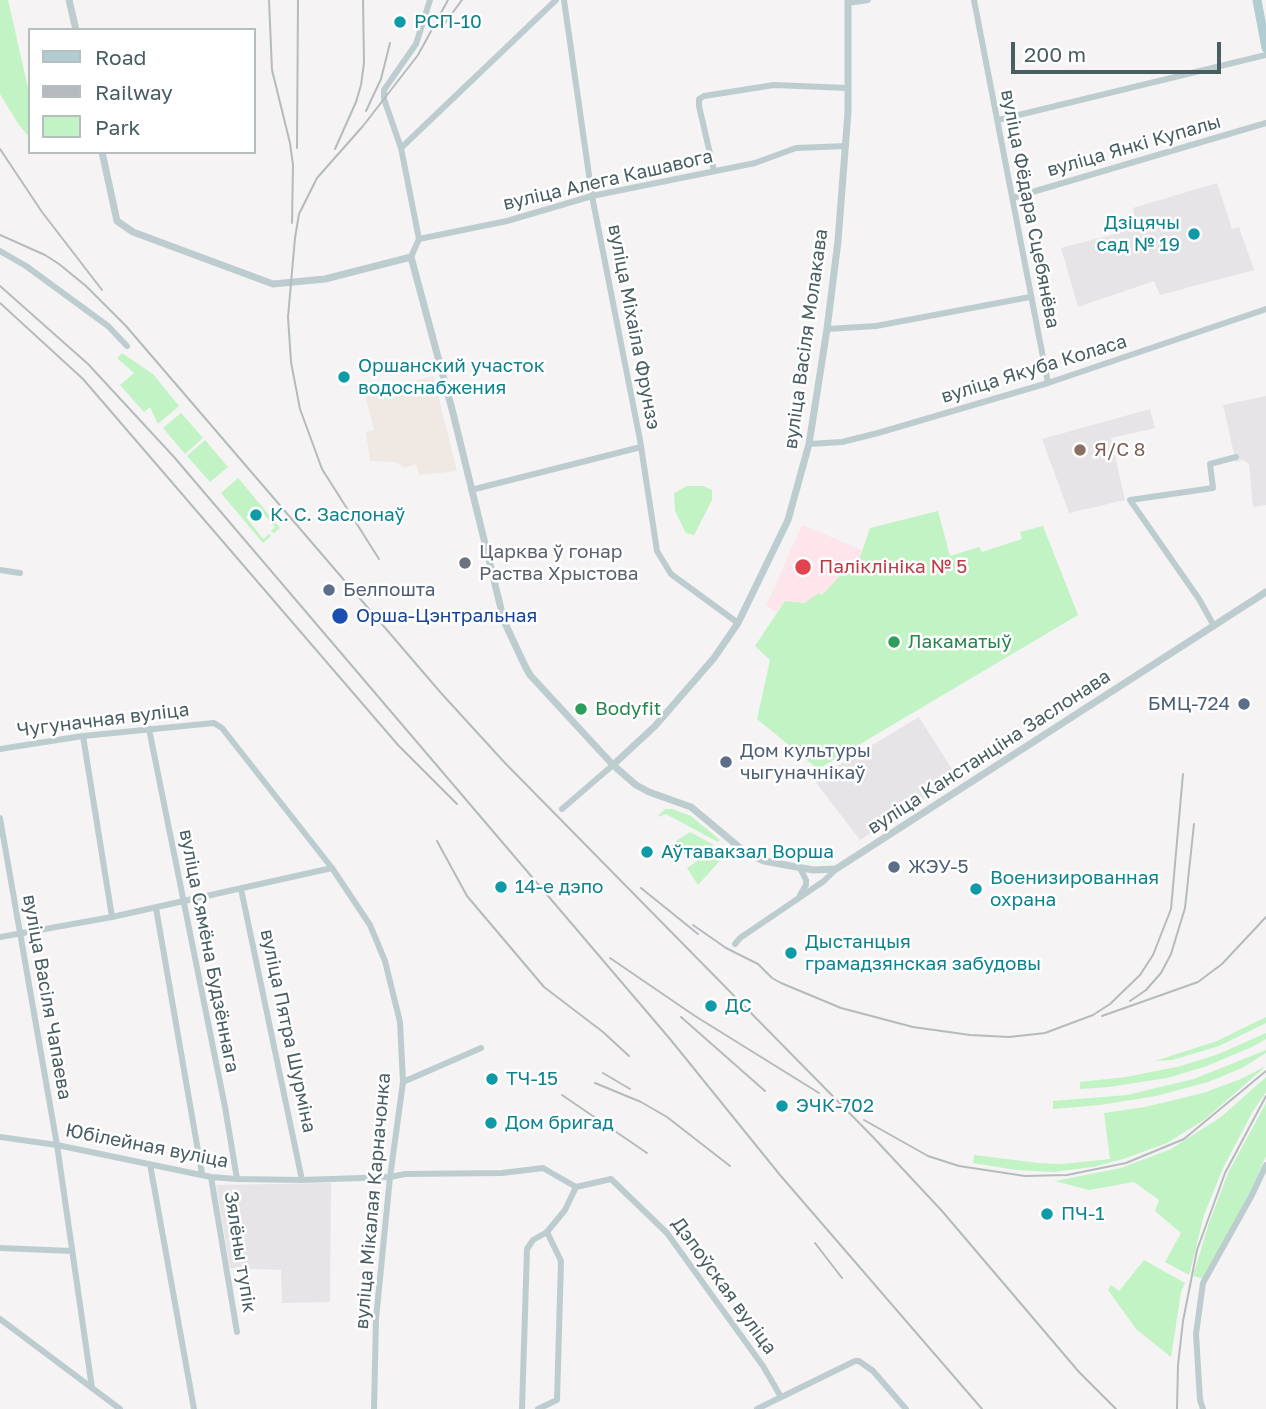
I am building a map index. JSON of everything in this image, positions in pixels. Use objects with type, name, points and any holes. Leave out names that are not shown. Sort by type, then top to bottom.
[{"type":"main road","points":[[1257,0],[1266,48]]},
{"type":"street","points":[[69,0],[76,28]]},
{"type":"street","points":[[430,0],[416,44],[384,90],[384,99],[401,148],[419,239],[411,257],[505,621],[525,666],[530,675],[613,765],[641,789],[691,807],[755,858],[800,868],[824,871],[836,869]]},
{"type":"street","points":[[401,148],[556,0]]},
{"type":"street","name":"вуліца Міхаіла Фрунзэ","points":[[564,0],[592,196],[641,447],[655,541],[662,562],[687,588],[738,623]]},
{"type":"street","points":[[848,2],[868,0]]},
{"type":"street","name":"вуліца Фёдара Сцебянёва","points":[[974,0],[1048,383]]},
{"type":"street","name":"вуліца Васіля Молакава","points":[[562,809],[655,726],[691,686],[738,623],[788,520],[809,444],[827,329],[846,146],[848,2]]},
{"type":"street","points":[[998,120],[1266,55]]},
{"type":"street","points":[[715,171],[699,99],[774,85],[848,88]]},
{"type":"street","name":"вуліца Янкі Купалы","points":[[1012,198],[1266,123]]},
{"type":"street","name":"вуліца Алега Кашавога","points":[[419,239],[507,220],[592,196],[740,166],[796,148],[846,146]]},
{"type":"street","points":[[102,154],[117,221],[133,232],[273,284],[324,279],[411,257]]},
{"type":"street","points":[[0,251],[26,266],[108,326],[127,346]]},
{"type":"street","points":[[827,329],[876,326],[1030,297]]},
{"type":"street","name":"вуліца Якуба Коласа","points":[[809,444],[842,442],[1048,383],[1266,309]]},
{"type":"street","points":[[471,490],[641,447]]},
{"type":"street","points":[[1214,626],[1199,599],[1130,500],[1213,488],[1210,464],[1236,457]]},
{"type":"street","points":[[0,570],[20,573]]},
{"type":"street","name":"вуліца Канстанціна Заслонава","points":[[735,944],[824,881],[836,869],[1266,592]]},
{"type":"street","name":"Чугуначная вуліца","points":[[0,749],[83,736],[210,722]]},
{"type":"street","name":"вуліца Мікалая Карначонка","points":[[210,722],[222,728],[331,868],[370,925],[386,961],[400,1022],[403,1082],[390,1177],[376,1319],[374,1409]]},
{"type":"street","name":"вуліца Сямёна Будзённага","points":[[149,729],[237,1179]]},
{"type":"street","points":[[83,736],[112,917]]},
{"type":"street","name":"вуліца Васіля Чапаева","points":[[0,818],[57,1145],[92,1388]]},
{"type":"street","points":[[0,937],[156,908],[331,868]]},
{"type":"street","points":[[798,897],[806,885],[806,876],[800,868]]},
{"type":"street","name":"вуліца Пятра Шурміна","points":[[241,889],[302,1180]]},
{"type":"street","points":[[156,908],[202,1174]]},
{"type":"street","points":[[403,1082],[481,1048]]},
{"type":"street","name":"Юбілейная вуліца","points":[[0,1137],[57,1145],[211,1177],[302,1180],[390,1177],[405,1174],[502,1173],[543,1168],[576,1187]]},
{"type":"street","points":[[150,1164],[194,1409]]},
{"type":"street","points":[[1203,1409],[1200,1401],[1196,1334],[1203,1283],[1266,1165]]},
{"type":"street","name":"Зялёны тупік","points":[[211,1177],[237,1332]]},
{"type":"street","name":"Дэпоўская вуліца","points":[[576,1187],[611,1179],[635,1199],[667,1233],[763,1366],[781,1397]]},
{"type":"street","points":[[522,1409],[527,1249],[533,1240],[547,1232],[565,1210],[576,1187]]},
{"type":"street","points":[[538,1409],[557,1400],[561,1261],[547,1232]]},
{"type":"street","points":[[0,1248],[72,1251]]},
{"type":"street","points":[[0,1319],[120,1409]]},
{"type":"street","points":[[757,1409],[849,1362],[859,1361],[873,1371],[905,1409]]},
{"type":"shaded area","points":[[1217,183],[1232,229],[1239,227],[1254,270],[1160,295],[1154,281],[1078,307],[1061,248],[1138,228],[1133,208]]},
{"type":"shaded area","points":[[433,376],[457,471],[419,475],[416,464],[404,468],[396,462],[370,461],[366,432],[374,430],[365,394]]},
{"type":"shaded area","points":[[1266,396],[1266,505],[1253,507],[1249,464],[1243,460],[1236,462],[1223,405]]},
{"type":"shaded area","name":"Я/С 8","points":[[1150,409],[1155,428],[1111,438],[1125,500],[1069,513],[1042,439]]},
{"type":"shaded area","points":[[802,525],[862,550],[858,563],[850,565],[822,595],[805,603],[785,601],[777,612],[766,606]]},
{"type":"shaded area","points":[[919,717],[957,777],[860,840],[814,780]]},
{"type":"shaded area","points":[[331,1183],[330,1302],[282,1303],[281,1270],[230,1268],[216,1185]]},
{"type":"green space","points":[[0,0],[8,0],[28,88],[28,136],[0,94]]},
{"type":"green space","points":[[122,353],[153,374],[179,406],[158,424],[150,407],[144,412],[120,385],[134,373],[117,358]]},
{"type":"green space","points":[[181,413],[203,438],[185,454],[163,428]]},
{"type":"green space","points":[[205,440],[228,467],[210,482],[187,456]]},
{"type":"green space","points":[[238,478],[280,528],[274,533],[271,531],[275,527],[258,507],[246,517],[263,539],[269,534],[271,536],[263,543],[221,493]]},
{"type":"green space","points":[[687,486],[703,486],[712,490],[712,500],[694,535],[686,533],[675,511],[674,493]]},
{"type":"green space","name":"Лакаматыў","points":[[938,511],[950,556],[979,547],[982,552],[1022,539],[1020,532],[1043,526],[1078,615],[818,769],[757,719],[770,660],[755,646],[785,601],[805,603],[818,593],[822,595],[850,565],[858,563],[870,528]]},
{"type":"green space","points":[[665,809],[691,816],[720,840],[718,842],[666,814],[657,817]]},
{"type":"green space","points":[[690,832],[714,845],[689,861],[676,841]]},
{"type":"green space","points":[[716,848],[725,855],[698,885],[687,868]]},
{"type":"green space","points":[[1266,1017],[1266,1023],[1219,1046],[1172,1060],[1155,1061],[1217,1041]]},
{"type":"green space","points":[[1266,1033],[1266,1039],[1252,1047],[1204,1067],[1167,1078],[1080,1089],[1080,1082],[1126,1077],[1181,1066],[1216,1055]]},
{"type":"green space","points":[[1266,1050],[1266,1053],[1242,1068],[1208,1082],[1156,1096],[1053,1109],[1053,1101],[1127,1095],[1194,1079]]},
{"type":"green space","points":[[1266,1066],[1204,1120],[1167,1143],[1123,1159],[1093,1167],[1054,1172],[1016,1170],[973,1163],[974,1155],[1062,1164],[1110,1159],[1104,1113],[1145,1107],[1203,1093],[1241,1079]]},
{"type":"green space","points":[[1266,1077],[1266,1092],[1223,1168],[1204,1215],[1189,1275],[1165,1262],[1181,1233],[1155,1211],[1159,1200],[1134,1182],[1089,1190],[1055,1181],[1121,1168],[1171,1149],[1221,1117]]},
{"type":"green space","points":[[1266,1103],[1266,1156],[1250,1194],[1204,1279],[1193,1276],[1228,1173]]},
{"type":"green space","points":[[1144,1260],[1185,1283],[1181,1292],[1171,1357],[1136,1329],[1108,1290],[1111,1285],[1119,1291]]},
{"type":"railway","points":[[269,0],[272,70],[293,165],[292,223]]},
{"type":"railway","points":[[297,148],[298,0]]},
{"type":"railway","points":[[335,149],[361,85],[364,63],[363,0]]},
{"type":"railway","points":[[379,559],[322,469],[300,409],[291,362],[288,317],[295,238],[299,214],[317,178],[363,126],[418,55],[448,0]]},
{"type":"railway","points":[[445,23],[462,0]]},
{"type":"railway","points":[[366,111],[381,79],[390,43]]},
{"type":"railway","points":[[0,149],[42,212],[102,290]]},
{"type":"railway","points":[[0,235],[59,264],[86,286],[126,326],[441,693],[505,763],[872,1136],[942,1211],[1079,1372],[1116,1409]]},
{"type":"railway","points":[[0,286],[88,364],[174,457],[670,1039],[780,1175],[982,1409]]},
{"type":"railway","points":[[0,303],[83,379],[398,745],[457,804]]},
{"type":"railway","points":[[693,925],[726,948],[758,964],[772,978],[841,1008],[913,1027],[970,1035],[1009,1037],[1045,1033],[1093,1015],[1110,1004],[1140,975],[1153,955],[1171,909],[1183,774]]},
{"type":"railway","points":[[1130,1001],[1146,990],[1161,973],[1171,954],[1185,908],[1194,824]]},
{"type":"railway","points":[[437,841],[467,896],[544,987],[603,1032],[629,1056]]},
{"type":"railway","points":[[641,888],[698,934]]},
{"type":"railway","points":[[1102,1016],[1198,982],[1222,964],[1266,917]]},
{"type":"railway","points":[[610,958],[695,1016],[819,1093]]},
{"type":"railway","points":[[681,1017],[765,1091]]},
{"type":"railway","points":[[864,1120],[928,1156],[959,1166],[1025,1176],[1067,1175],[1126,1163],[1184,1139],[1266,1071]]},
{"type":"railway","points":[[603,1073],[630,1089]]},
{"type":"railway","points":[[595,1083],[641,1102],[667,1117],[730,1166]]},
{"type":"railway","points":[[562,1095],[647,1153]]},
{"type":"railway","points":[[1177,1409],[1183,1321],[1197,1250],[1225,1173],[1266,1096]]},
{"type":"railway","points":[[815,1243],[842,1278]]},
{"type":"place","name":"РСП-10","points":[[400,22]]},
{"type":"place","name":"Дзіцячы сад № 19","points":[[1194,234]]},
{"type":"place","name":"Оршанский участок водоснабжения","points":[[344,377]]},
{"type":"place","name":"Я/С 8","points":[[1080,450]]},
{"type":"place","name":"К. С. Заслонаў","points":[[256,515]]},
{"type":"place","name":"Царква ў гонар Раства Хрыстова","points":[[465,563]]},
{"type":"place","name":"Паліклініка № 5","points":[[803,567]]},
{"type":"place","name":"Белпошта","points":[[329,590]]},
{"type":"place","name":"Орша-Цэнтральная","points":[[340,616]]},
{"type":"place","name":"Лакаматыў","points":[[894,642]]},
{"type":"place","name":"БМЦ-724","points":[[1244,704]]},
{"type":"place","name":"Bodyfit","points":[[581,709]]},
{"type":"place","name":"Дом культуры чыгуначнікаў","points":[[726,762]]},
{"type":"place","name":"Аўтавакзал Ворша","points":[[647,852]]},
{"type":"place","name":"ЖЭУ-5","points":[[894,867]]},
{"type":"place","name":"14-е дэпо","points":[[501,887]]},
{"type":"place","name":"Военизированная охрана","points":[[976,889]]},
{"type":"place","name":"Дыстанцыя грамадзянская забудовы","points":[[791,953]]},
{"type":"place","name":"ДС","points":[[711,1006]]},
{"type":"place","name":"ТЧ-15","points":[[492,1079]]},
{"type":"place","name":"ЭЧК-702","points":[[782,1106]]},
{"type":"place","name":"Дом бригад","points":[[491,1123]]},
{"type":"place","name":"ПЧ-1","points":[[1047,1214]]}]
